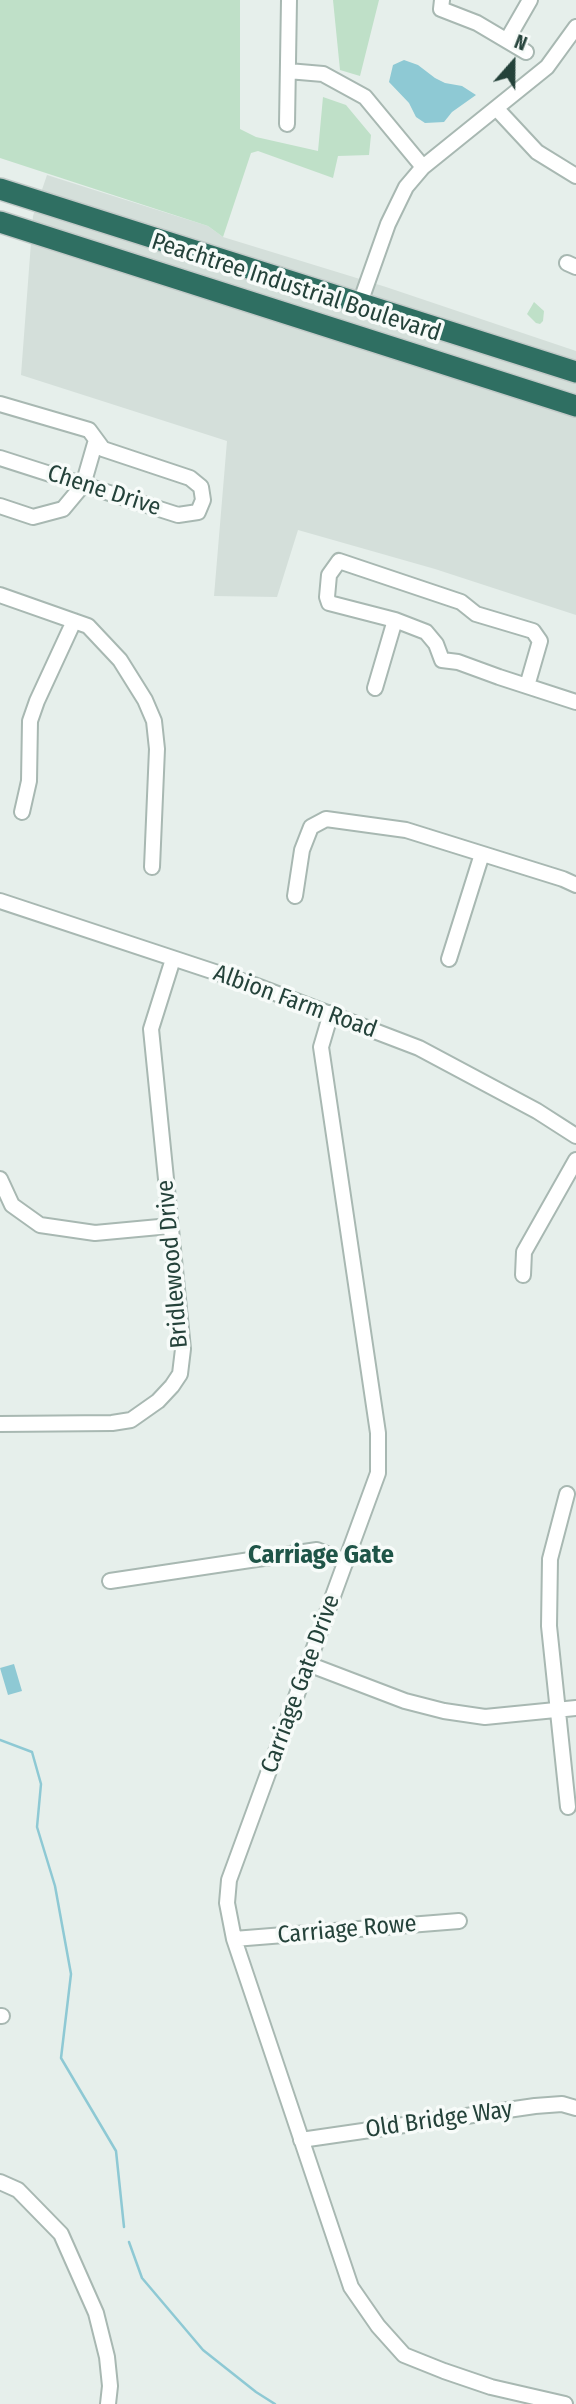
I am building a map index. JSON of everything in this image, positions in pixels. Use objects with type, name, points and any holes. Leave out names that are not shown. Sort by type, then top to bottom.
[{"type":"highway","name":"Peachtree Industrial Boulevard","points":[[0,189],[576,372]]},
{"type":"highway","name":"Peachtree Industrial Boulevard","points":[[0,222],[576,406]]},
{"type":"street","points":[[286,124],[289,0]]},
{"type":"street","points":[[442,0],[441,9],[477,23],[526,52]]},
{"type":"street","points":[[507,40],[530,0]]},
{"type":"street","points":[[360,303],[388,223],[406,187],[423,167],[547,67],[576,27]]},
{"type":"street","points":[[288,71],[323,74],[365,97],[423,167]]},
{"type":"street","points":[[496,108],[537,152],[576,176]]},
{"type":"street","points":[[0,404],[89,430],[96,440],[83,485],[63,509],[33,517],[0,506]]},
{"type":"street","name":"Chene Drive","points":[[0,458],[178,515],[198,512],[203,500],[201,487],[190,478],[103,450],[96,440]]},
{"type":"street","points":[[527,686],[540,641],[533,631],[476,614],[461,602],[339,561],[329,575],[329,603],[395,620],[426,632],[436,644],[442,660],[458,662],[527,686],[576,702]]},
{"type":"street","points":[[0,595],[88,626],[120,660],[145,701],[154,721],[157,749],[152,867]]},
{"type":"street","points":[[375,688],[395,620]]},
{"type":"street","points":[[22,812],[29,781],[30,721],[74,621]]},
{"type":"street","points":[[295,896],[302,850],[311,827],[326,819],[406,830],[563,879],[576,886]]},
{"type":"street","points":[[449,958],[482,854]]},
{"type":"street","name":"Albion Farm Road","points":[[0,901],[331,1013],[419,1048],[537,1111],[576,1136]]},
{"type":"street","name":"Bridlewood Drive","points":[[0,1424],[122,1422],[142,1414],[172,1386],[180,1374],[183,1349],[151,1029],[173,959]]},
{"type":"street","name":"Carriage Gate Drive","points":[[331,1013],[321,1047],[378,1433],[378,1473],[229,1880],[226,1903],[234,1939],[351,2287],[378,2326],[404,2355],[491,2387],[565,2404]]},
{"type":"street","points":[[523,1275],[524,1252],[576,1160]]},
{"type":"street","points":[[0,1179],[12,1205],[40,1225],[95,1233],[170,1226]]},
{"type":"street","points":[[567,1494],[550,1559],[549,1626],[568,1807]]},
{"type":"street","points":[[110,1581],[317,1550],[346,1562]]},
{"type":"street","points":[[308,1664],[405,1701],[443,1711],[485,1717],[576,1708]]},
{"type":"street","name":"Carriage Rowe","points":[[234,1939],[459,1921]]},
{"type":"street","name":"Old Bridge Way","points":[[301,2140],[535,2106],[562,2104],[576,2108]]},
{"type":"street","points":[[0,2182],[18,2190],[61,2234],[96,2313],[107,2357],[110,2386],[107,2404]]},
{"type":"shaded area","points":[[47,175],[208,226],[223,237],[386,287],[576,351],[576,615],[435,569],[298,530],[277,597],[214,596],[227,441],[21,375],[33,216]]},
{"type":"green space","points":[[0,0],[240,0],[240,129],[256,137],[318,151],[323,97],[346,105],[371,135],[369,155],[338,156],[333,178],[258,151],[251,153],[223,237],[208,226],[0,158]]},
{"type":"green space","points":[[333,0],[379,0],[360,76],[340,70]]},
{"type":"green space","points":[[534,302],[544,311],[540,324],[527,314]]},
{"type":"water","points":[[404,60],[418,65],[445,83],[462,86],[476,95],[452,112],[444,122],[425,123],[416,117],[409,103],[389,82],[393,65]]},
{"type":"water","points":[[14,1664],[22,1691],[8,1695],[0,1668]]},
{"type":"waterway","points":[[0,1740],[32,1752],[41,1784],[37,1827],[55,1886],[71,1974],[61,2058],[116,2151],[124,2227]]},
{"type":"waterway","points":[[129,2242],[142,2278],[203,2350],[275,2404]]},
{"type":"district","name":"Carriage Gate","points":[[321,1556]]}]
